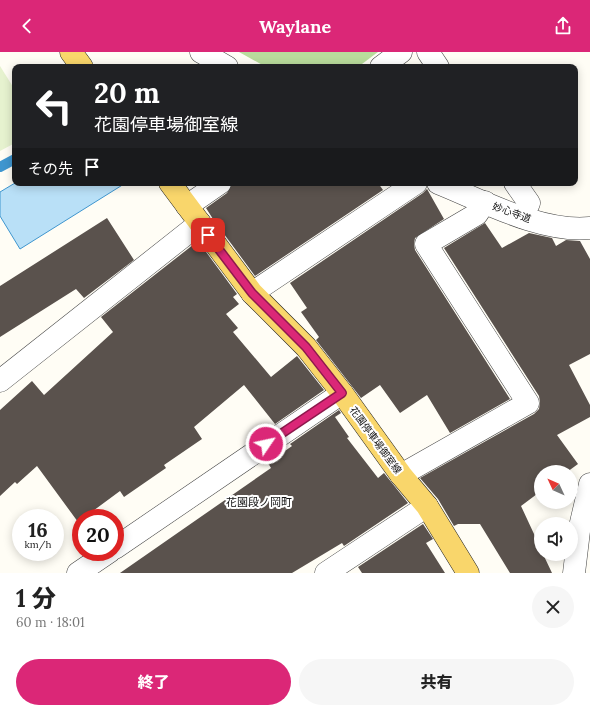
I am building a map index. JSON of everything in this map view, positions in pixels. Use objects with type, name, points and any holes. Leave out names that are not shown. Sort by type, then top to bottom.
[{"type":"main road","points":[[71,52],[80,64]]},
{"type":"main road","name":"花園停車場御室線","points":[[172,186],[252,293],[306,347],[342,393],[401,475],[427,506],[468,573]]},
{"type":"street","points":[[201,52],[222,64]]},
{"type":"street","points":[[385,64],[401,52]]},
{"type":"street","points":[[428,52],[436,64]]},
{"type":"street","points":[[187,206],[216,186]]},
{"type":"street","points":[[252,293],[412,186]]},
{"type":"street","name":"妙心寺道","points":[[445,186],[522,217],[558,226],[579,229],[590,228]]},
{"type":"street","points":[[517,186],[529,203],[522,217]]},
{"type":"street","points":[[401,475],[528,402],[426,244],[477,214],[485,202]]},
{"type":"street","points":[[0,381],[200,223]]},
{"type":"street","points":[[124,542],[342,393]]},
{"type":"street","points":[[574,573],[578,531],[590,484]]},
{"type":"street","points":[[326,573],[427,506]]},
{"type":"street","points":[[78,573],[96,561]]},
{"type":"green space","points":[[239,52],[378,52],[362,64],[261,64]]},
{"type":"green space","points":[[0,66],[12,85],[12,145],[0,151]]},
{"type":"water","points":[[12,185],[121,186],[20,249],[0,216],[0,192]]},
{"type":"building","points":[[230,186],[380,186],[383,190],[255,276],[206,208],[227,193]]},
{"type":"building","points":[[427,189],[444,219],[415,238],[415,250],[510,399],[450,433],[427,395],[400,413],[380,385],[361,398],[316,340],[319,337],[301,312],[307,308],[290,283]]},
{"type":"building","points":[[107,218],[134,260],[84,298],[76,289],[0,337],[0,286]]},
{"type":"building","points":[[485,223],[502,248],[529,233],[552,238],[556,246],[566,240],[580,241],[590,259],[590,354],[569,365],[590,405],[590,417],[557,435],[578,464],[534,465],[534,496],[521,506],[534,534],[534,561],[546,561],[552,573],[510,573],[480,524],[458,524],[454,526],[438,499],[420,478],[534,414],[539,409],[540,402],[539,396],[444,248]]},
{"type":"building","points":[[198,241],[237,294],[233,297],[239,304],[226,314],[238,328],[233,332],[271,377],[297,356],[324,390],[275,424],[244,385],[194,427],[202,439],[164,465],[166,468],[124,497],[120,491],[96,509],[72,509],[72,514],[37,466],[17,484],[15,482],[0,496],[0,410],[32,381],[44,395],[113,332],[101,317]]},
{"type":"building","points":[[339,410],[341,413],[335,417],[349,437],[347,438],[378,478],[384,473],[408,503],[344,546],[342,543],[292,573],[120,573],[271,468],[268,463],[292,446],[290,444]]},
{"type":"building","points":[[423,524],[433,539],[426,543],[445,573],[362,573],[358,567]]},
{"type":"waterway","points":[[0,167],[12,161]]},
{"type":"district","name":"花園段ノ岡町","points":[[259,502]]},
{"type":"route","points":[[208,235],[252,293],[306,347],[342,393],[266,444]]}]
